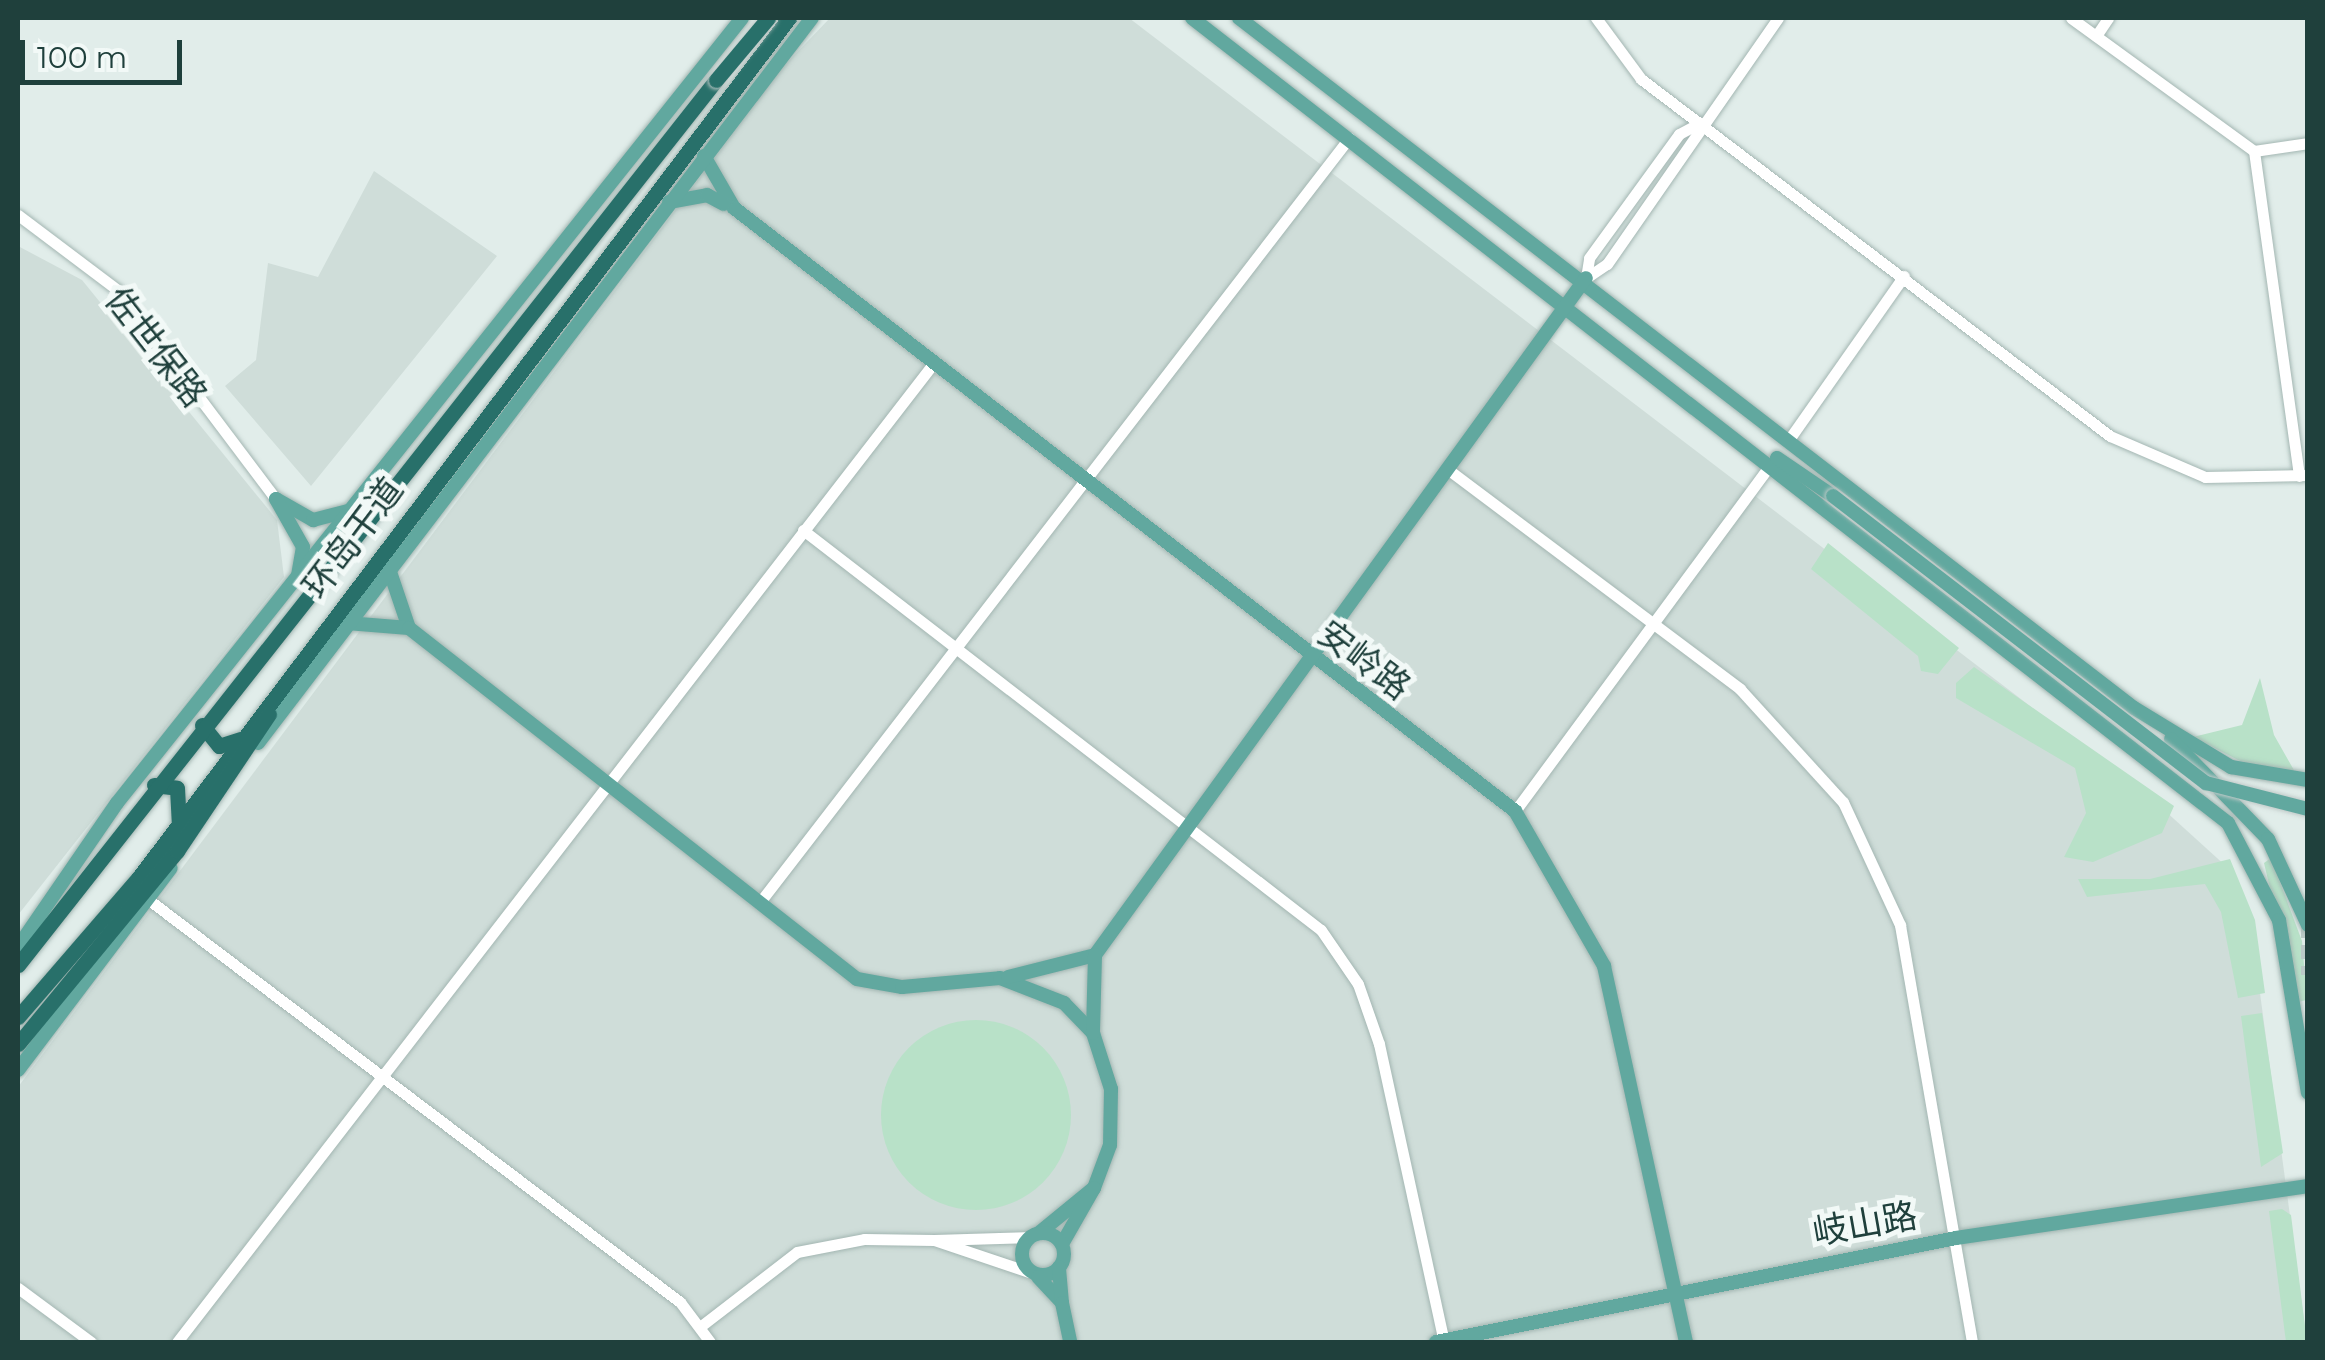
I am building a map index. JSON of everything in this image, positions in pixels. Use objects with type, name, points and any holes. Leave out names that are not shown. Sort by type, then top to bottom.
[{"type":"highway","name":"环岛干道","points":[[18,965],[154,785],[768,18]]},
{"type":"highway","name":"环岛干道","points":[[18,1017],[179,824],[730,90],[789,18]]},
{"type":"highway","points":[[18,1044],[93,958],[222,793],[299,660]]},
{"type":"highway","points":[[202,725],[219,746],[241,738]]},
{"type":"highway","points":[[154,785],[177,788],[179,824]]},
{"type":"main road","points":[[18,947],[117,803],[359,506],[742,18]]},
{"type":"main road","points":[[18,1070],[149,900],[347,623],[812,18]]},
{"type":"main road","points":[[1192,18],[2192,788],[2245,848],[2279,920],[2308,1094]]},
{"type":"main road","points":[[1239,18],[1586,278],[2216,776],[2268,839],[2308,925]]},
{"type":"main road","points":[[704,156],[734,208]]},
{"type":"main road","points":[[668,203],[706,195],[734,208]]},
{"type":"main road","name":"安岭路","points":[[734,208],[1314,661],[1515,811],[1604,966],[1686,1342]]},
{"type":"main road","points":[[1070,1342],[1062,1303],[1062,1244],[1094,1188],[1114,1116],[1094,1033],[1095,955],[1314,661],[1586,278]]},
{"type":"main road","points":[[1694,402],[1833,496],[2206,783],[2308,809]]},
{"type":"main road","points":[[276,499],[313,520],[359,506]]},
{"type":"main road","points":[[276,499],[303,547],[297,581]]},
{"type":"main road","points":[[389,568],[390,593],[408,628],[841,969],[878,986],[1000,978],[1095,955]]},
{"type":"main road","points":[[347,623],[408,628]]},
{"type":"main road","points":[[2134,708],[2230,767],[2308,780]]},
{"type":"main road","points":[[1000,978],[1064,1003],[1094,1033]]},
{"type":"main road","name":"岐山路","points":[[1441,1342],[1676,1289],[1956,1238],[2308,1186]]},
{"type":"main road","points":[[1062,1303],[1033,1274],[1035,1235],[1094,1188]]},
{"type":"main road","points":[[1035,1235],[1062,1244]]},
{"type":"main road","points":[[1033,1274],[1059,1266]]},
{"type":"street","points":[[1596,18],[1641,80],[2152,459],[2205,477],[2303,475],[2254,151]]},
{"type":"street","points":[[1586,278],[1618,249],[1700,123],[1778,18]]},
{"type":"street","points":[[2071,18],[2254,151],[2308,143]]},
{"type":"street","points":[[2096,36],[2108,18]]},
{"type":"street","points":[[760,902],[1349,138]]},
{"type":"street","name":"佐世保路","points":[[18,215],[119,291],[276,499]]},
{"type":"street","points":[[1790,438],[1904,276]]},
{"type":"street","points":[[177,1342],[379,1073],[933,364]]},
{"type":"street","points":[[1515,811],[1771,464]]},
{"type":"street","points":[[1450,471],[1652,623],[1790,735],[1843,802],[1880,870],[1900,925],[1972,1342]]},
{"type":"street","points":[[802,530],[1321,930],[1358,984],[1441,1342]]},
{"type":"street","points":[[149,900],[379,1073],[701,1326],[710,1342]]},
{"type":"street","points":[[701,1326],[797,1252],[864,1238],[934,1240],[1035,1235]]},
{"type":"street","points":[[934,1240],[1033,1274]]},
{"type":"street","points":[[18,1288],[91,1342]]},
{"type":"shaded area","points":[[830,18],[1129,18],[2152,799],[2228,868],[2250,919],[2307,1342],[18,1342],[18,1087],[781,69]]},
{"type":"shaded area","points":[[374,171],[497,256],[311,486],[225,386],[256,360],[268,263],[318,277]]},
{"type":"shaded area","points":[[18,246],[82,280],[277,520],[284,577],[18,915]]},
{"type":"green space","points":[[1828,543],[1959,648],[1938,674],[1921,671],[1918,656],[1811,569]]},
{"type":"green space","points":[[1974,667],[2174,806],[2162,833],[2093,862],[2064,857],[2086,813],[2075,768],[1956,698],[1956,683]]},
{"type":"green space","points":[[2260,678],[2274,735],[2295,772],[2240,761],[2193,737],[2242,725]]},
{"type":"green space","points":[[2271,858],[2302,941],[2307,1000],[2297,1002],[2264,863]]},
{"type":"green space","points":[[2230,859],[2255,920],[2265,993],[2238,998],[2221,912],[2205,884],[2087,897],[2078,879],[2150,879]]},
{"type":"green space","points":[[2262,1013],[2283,1153],[2261,1167],[2241,1016]]},
{"type":"green space","points":[[976,1020],[1012,1027],[1043,1048],[1064,1079],[1071,1115],[1064,1151],[1043,1182],[1012,1203],[976,1210],[940,1203],[909,1182],[888,1151],[881,1115],[888,1079],[909,1048],[940,1027]]},
{"type":"green space","points":[[2282,1209],[2291,1215],[2307,1342],[2286,1342],[2269,1211]]},
{"type":"tunnel","points":[[2308,903],[2308,975]]}]
